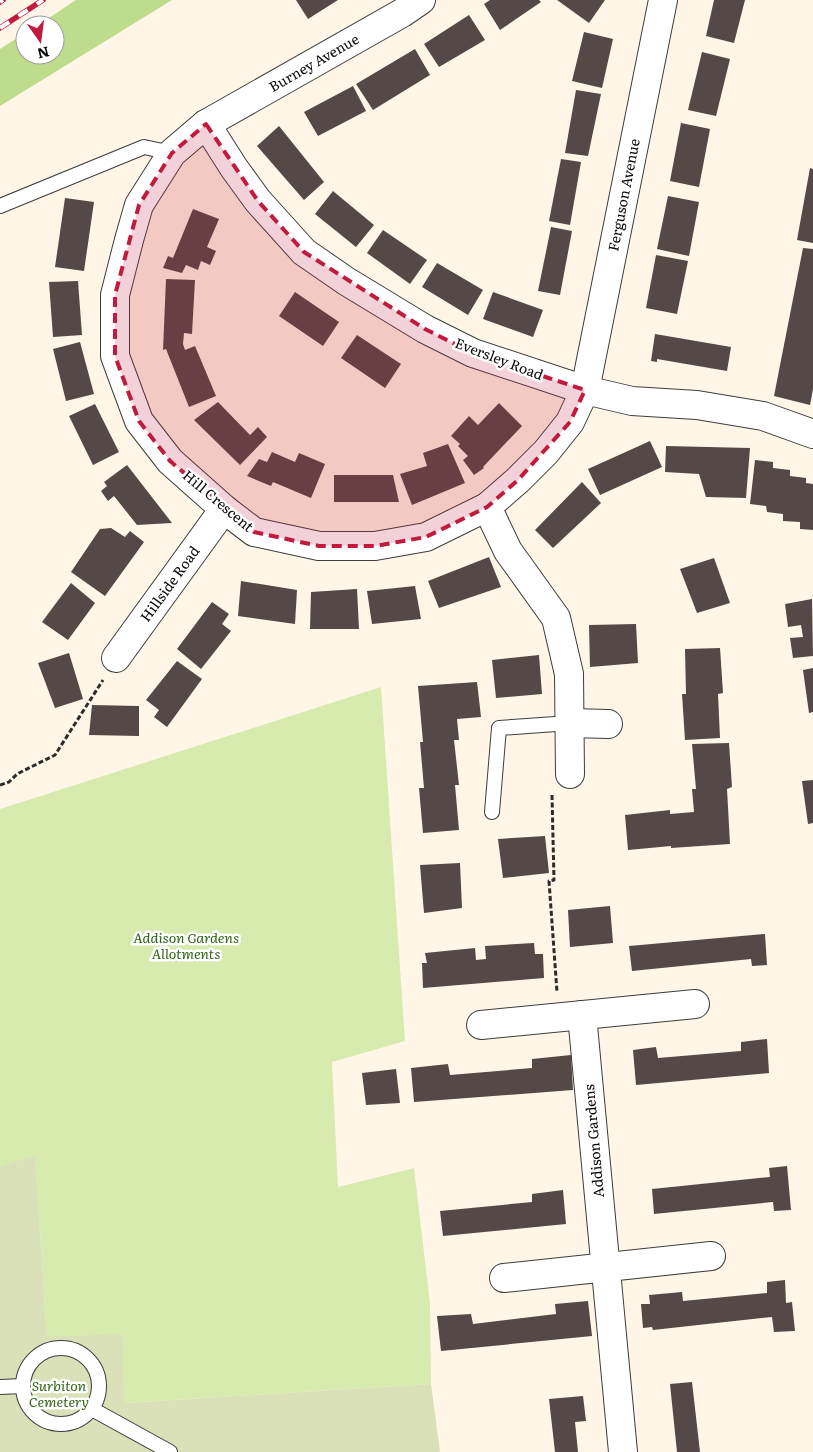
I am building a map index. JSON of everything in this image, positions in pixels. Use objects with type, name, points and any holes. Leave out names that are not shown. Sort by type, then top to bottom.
[{"type":"street","name":"Burney Avenue","points":[[206,124],[402,13],[421,0]]},
{"type":"street","name":"Ferguson Avenue","points":[[585,390],[663,0]]},
{"type":"street","name":"Hill Crescent","points":[[206,124],[172,153],[139,205],[128,240],[115,295],[115,356],[139,421],[170,461],[224,509],[254,532],[319,546],[375,546],[426,537],[487,507],[518,480],[546,452],[570,422],[585,390]]},
{"type":"street","name":"Eversley Road","points":[[206,124],[258,202],[304,252],[346,281],[425,329],[473,353],[585,390],[632,402],[697,404],[763,416],[813,434]]},
{"type":"street","points":[[487,507],[508,551],[556,618],[569,674],[570,774]]},
{"type":"street","name":"Hillside Road","points":[[116,658],[224,509]]},
{"type":"street","points":[[570,723],[608,724]]},
{"type":"street","points":[[481,1025],[695,1004]]},
{"type":"street","name":"Addison Gardens","points":[[582,1015],[623,1452]]},
{"type":"street","points":[[504,1278],[711,1256]]},
{"type":"lane","points":[[0,206],[144,148],[172,153]]},
{"type":"lane","points":[[492,812],[499,728],[570,723]]},
{"type":"lane","points":[[54,1348],[70,1348],[86,1356],[97,1372],[99,1391],[92,1409],[82,1417],[69,1423],[60,1424],[37,1416],[28,1404],[24,1394],[23,1380],[28,1365],[42,1352],[54,1348]]},
{"type":"lane","points":[[0,1387],[23,1386]]},
{"type":"lane","points":[[92,1409],[170,1452]]},
{"type":"path","points":[[0,785],[9,782],[18,774],[55,755],[116,658]]},
{"type":"path","points":[[557,996],[549,881],[554,880],[551,775],[570,774]]},
{"type":"highlighted area","points":[[206,124],[258,201],[304,252],[425,329],[473,353],[585,390],[570,422],[518,480],[487,507],[426,537],[375,546],[319,546],[254,532],[170,461],[139,421],[115,356],[115,295],[139,205],[172,153]]},
{"type":"green space","points":[[76,0],[172,0],[0,106],[0,49],[15,39],[15,65],[65,65],[65,15],[53,15]]},
{"type":"green space","name":"Addison Gardens Allotments","points":[[381,687],[405,1041],[332,1062],[338,1187],[414,1168],[430,1303],[431,1384],[123,1403],[47,1337],[35,1157],[0,1166],[0,809]]},
{"type":"green space","name":"Surbiton Cemetery","points":[[35,1156],[47,1337],[122,1334],[124,1403],[431,1384],[440,1452],[0,1452],[0,1166]]},
{"type":"building","points":[[296,0],[338,0],[308,19]]},
{"type":"building","points":[[490,0],[539,0],[541,2],[500,30],[484,4]]},
{"type":"building","points":[[557,0],[605,0],[589,23]]},
{"type":"building","points":[[714,0],[745,0],[734,43],[706,36]]},
{"type":"building","points":[[469,15],[485,40],[439,67],[424,44]]},
{"type":"building","points":[[584,32],[613,39],[602,88],[572,81]]},
{"type":"building","points":[[415,49],[430,75],[373,110],[356,84]]},
{"type":"building","points":[[702,52],[730,59],[716,116],[688,110]]},
{"type":"building","points":[[353,86],[366,111],[318,136],[304,112]]},
{"type":"building","points":[[576,90],[601,94],[588,156],[565,153]]},
{"type":"building","points":[[681,123],[710,129],[699,187],[670,181]]},
{"type":"building","points":[[279,126],[324,182],[304,200],[257,146]]},
{"type":"building","points":[[561,159],[581,162],[570,225],[549,221]]},
{"type":"building","points":[[810,168],[813,169],[813,243],[797,240]]},
{"type":"building","points":[[333,191],[374,225],[356,247],[315,214]]},
{"type":"building","points":[[668,196],[699,202],[689,256],[657,249]]},
{"type":"building","points":[[65,198],[94,202],[84,271],[55,267]]},
{"type":"building","points":[[193,209],[219,219],[207,247],[216,251],[210,265],[201,261],[198,270],[186,265],[182,273],[163,268],[168,256],[173,258]]},
{"type":"building","points":[[551,227],[572,231],[560,295],[538,291]]},
{"type":"building","points":[[383,230],[427,260],[410,284],[367,253]]},
{"type":"building","points":[[803,248],[813,249],[813,389],[810,405],[774,396]]},
{"type":"building","points":[[656,255],[688,261],[677,314],[646,308]]},
{"type":"building","points":[[437,263],[483,290],[468,315],[422,287]]},
{"type":"building","points":[[166,279],[195,280],[192,334],[184,333],[183,344],[185,350],[195,346],[216,396],[189,407],[166,349],[163,350]]},
{"type":"building","points":[[78,281],[82,335],[53,337],[49,282]]},
{"type":"building","points":[[295,292],[339,322],[323,346],[279,316]]},
{"type":"building","points":[[493,292],[543,310],[533,337],[483,319]]},
{"type":"building","points":[[655,334],[731,347],[727,371],[657,359],[657,362],[651,361]]},
{"type":"building","points":[[357,335],[401,364],[385,388],[341,358]]},
{"type":"building","points":[[80,342],[94,394],[66,401],[53,349]]},
{"type":"building","points":[[218,402],[250,435],[258,427],[267,437],[240,465],[194,420]]},
{"type":"building","points":[[499,403],[522,426],[484,468],[474,475],[463,460],[468,456],[458,446],[460,444],[451,436],[469,416],[478,425]]},
{"type":"building","points":[[95,404],[119,452],[93,465],[69,416]]},
{"type":"building","points":[[650,441],[662,467],[600,495],[588,469]]},
{"type":"building","points":[[448,444],[465,483],[412,505],[400,474],[427,466],[423,453]]},
{"type":"building","points":[[666,446],[750,448],[746,498],[706,497],[699,474],[665,472]]},
{"type":"building","points":[[272,452],[295,462],[299,453],[325,464],[311,498],[273,482],[271,486],[247,476],[259,459],[267,462]]},
{"type":"building","points":[[755,460],[773,462],[773,468],[790,470],[790,476],[806,478],[806,483],[813,484],[813,530],[800,529],[800,522],[783,521],[783,514],[767,512],[766,506],[750,504]]},
{"type":"building","points":[[127,465],[172,523],[137,525],[114,496],[108,501],[101,491],[107,486],[104,482]]},
{"type":"building","points":[[334,475],[393,475],[399,502],[334,502]]},
{"type":"building","points":[[582,482],[601,503],[553,548],[535,530]]},
{"type":"building","points":[[111,528],[125,537],[130,531],[144,542],[105,596],[71,572],[100,529]]},
{"type":"building","points":[[489,557],[501,587],[439,608],[428,581]]},
{"type":"building","points":[[714,558],[730,603],[697,613],[680,569]]},
{"type":"building","points":[[241,581],[297,590],[295,624],[238,616]]},
{"type":"building","points":[[71,583],[95,603],[68,640],[42,622]]},
{"type":"building","points":[[415,586],[421,619],[372,624],[367,591]]},
{"type":"building","points":[[357,589],[359,629],[310,629],[311,592]]},
{"type":"building","points":[[812,599],[813,656],[793,658],[790,638],[803,637],[801,625],[788,627],[785,604]]},
{"type":"building","points":[[212,602],[229,614],[222,624],[231,631],[201,669],[177,649]]},
{"type":"building","points":[[636,624],[638,663],[590,667],[589,625]]},
{"type":"building","points":[[720,648],[723,693],[718,694],[720,738],[685,740],[682,694],[686,694],[685,649]]},
{"type":"building","points":[[69,653],[83,699],[55,708],[38,663]]},
{"type":"building","points":[[539,655],[542,694],[496,698],[492,660]]},
{"type":"building","points":[[177,661],[202,679],[167,727],[154,717],[159,710],[146,700]]},
{"type":"building","points":[[813,668],[813,712],[809,713],[803,670]]},
{"type":"building","points":[[477,682],[481,717],[457,719],[459,740],[454,740],[459,785],[455,785],[459,830],[423,833],[419,788],[424,788],[420,742],[423,742],[418,686]]},
{"type":"building","points":[[92,705],[139,706],[139,736],[89,735]]},
{"type":"building","points":[[729,743],[732,787],[727,789],[730,844],[628,850],[625,815],[670,810],[670,814],[694,812],[692,789],[696,789],[692,744]]},
{"type":"building","points":[[813,780],[813,823],[808,824],[802,781]]},
{"type":"building","points":[[545,836],[549,873],[503,878],[498,839]]},
{"type":"building","points":[[460,863],[462,908],[424,913],[420,865]]},
{"type":"building","points":[[610,906],[613,943],[570,947],[568,910]]},
{"type":"building","points":[[765,934],[767,965],[752,966],[751,959],[632,971],[629,946]]},
{"type":"building","points":[[534,943],[535,954],[543,954],[544,978],[423,988],[422,963],[427,963],[425,953],[475,948],[476,960],[486,959],[485,946]]},
{"type":"building","points":[[767,1039],[769,1073],[636,1085],[633,1050],[656,1047],[658,1058],[741,1051],[741,1042]]},
{"type":"building","points":[[571,1055],[573,1090],[414,1102],[411,1068],[448,1064],[450,1075],[532,1068],[532,1059]]},
{"type":"building","points":[[396,1069],[400,1103],[366,1105],[362,1073]]},
{"type":"building","points":[[787,1166],[791,1210],[774,1211],[773,1202],[654,1214],[652,1189],[770,1177],[769,1168]]},
{"type":"building","points":[[563,1190],[566,1224],[443,1236],[440,1211],[532,1202],[532,1194]]},
{"type":"building","points":[[785,1280],[786,1303],[792,1302],[795,1331],[774,1332],[772,1317],[653,1330],[652,1327],[643,1328],[641,1304],[650,1304],[649,1295],[682,1292],[683,1301],[767,1293],[767,1282]]},
{"type":"building","points":[[588,1301],[592,1336],[441,1351],[437,1316],[471,1314],[473,1324],[556,1314],[555,1304]]},
{"type":"building","points":[[692,1382],[700,1452],[677,1452],[670,1384]]},
{"type":"building","points":[[583,1396],[586,1421],[575,1422],[578,1452],[555,1452],[549,1399]]},
{"type":"railway","points":[[0,28],[43,0]]}]
